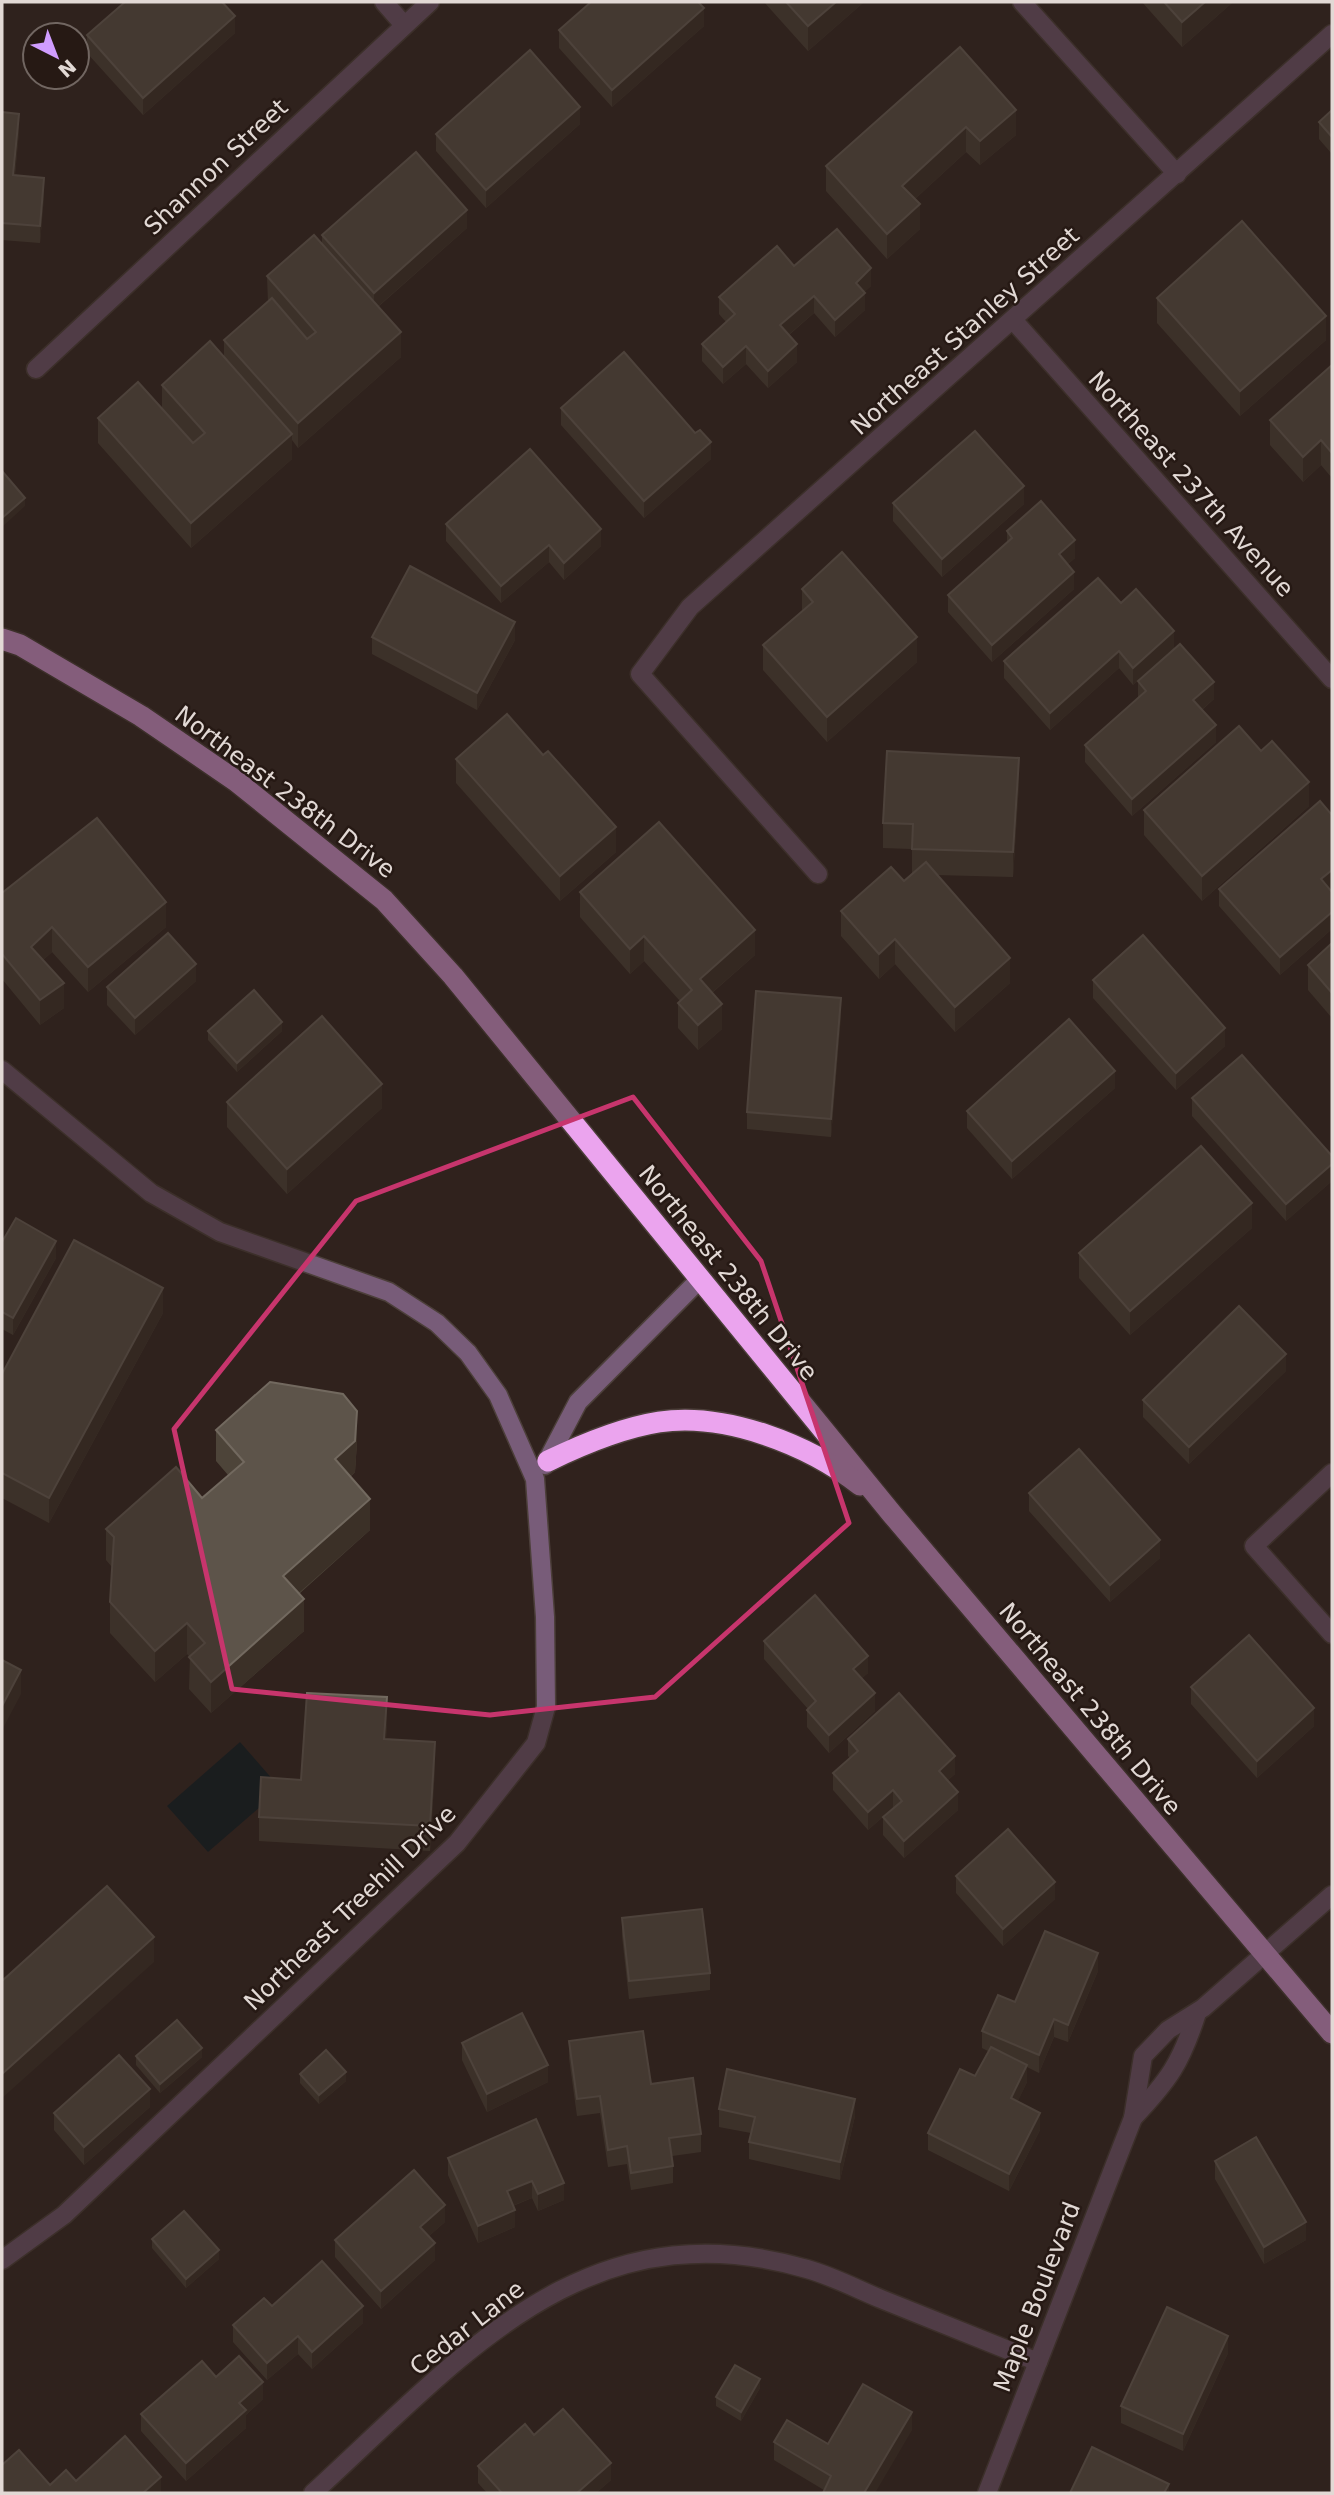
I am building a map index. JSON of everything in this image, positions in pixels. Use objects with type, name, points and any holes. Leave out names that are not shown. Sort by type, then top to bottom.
[{"type":"highway","name":"Northeast 238th Drive","points":[[2,639],[20,645],[64,671],[193,752],[310,838],[384,900],[453,976],[881,1501],[1332,2034]]},
{"type":"highway","points":[[548,1461],[590,1441],[660,1422],[741,1426],[768,1434],[817,1459],[854,1479],[881,1501]]},
{"type":"street","points":[[384,2],[404,25]]},
{"type":"street","name":"Shannon Street","points":[[36,369],[430,2]]},
{"type":"street","points":[[1022,2],[1177,174]]},
{"type":"street","name":"Northeast Stanley Street","points":[[818,874],[640,674],[690,607],[1014,321],[1332,34]]},
{"type":"street","name":"Northeast 237th Avenue","points":[[1014,321],[1332,679]]},
{"type":"street","name":"Northeast Treehill Drive","points":[[2,1070],[151,1193],[220,1231],[389,1292],[437,1323],[468,1353],[498,1395],[535,1479],[545,1617],[547,1707],[536,1743],[457,1843],[64,2215],[2,2260]]},
{"type":"street","points":[[535,1479],[548,1461],[578,1402],[700,1279]]},
{"type":"street","points":[[1332,1473],[1254,1546],[1332,1634]]},
{"type":"street","name":"Maple Boulevard","points":[[987,2493],[1133,2118],[1143,2056],[1168,2030],[1197,2013],[1332,1895]]},
{"type":"street","name":"Maple Boulevard","points":[[1133,2118],[1169,2079],[1185,2052],[1197,2013]]},
{"type":"street","name":"Cedar Lane","points":[[313,2493],[449,2369],[508,2321],[566,2286],[623,2263],[685,2252],[747,2256],[808,2269],[1038,2362]]},
{"type":"highlighted area","points":[[633,1097],[761,1261],[849,1523],[655,1697],[490,1715],[232,1689],[174,1429],[356,1201]]},
{"type":"water","points":[[240,1742],[281,1789],[208,1852],[167,1806]]},
{"type":"building","points":[[125,2],[222,2],[235,16],[143,98],[91,40],[91,32]]},
{"type":"building","points":[[591,2],[698,2],[704,8],[612,90],[559,30]]},
{"type":"building","points":[[786,2],[836,2],[808,26]]},
{"type":"building","points":[[1164,2],[1205,2],[1182,22]]},
{"type":"building","points":[[960,47],[1016,110],[980,141],[966,127],[902,186],[920,204],[887,234],[826,166]]},
{"type":"building","points":[[530,50],[580,107],[486,190],[436,134]]},
{"type":"building","points":[[1332,110],[1332,137],[1319,122]]},
{"type":"building","points":[[2,112],[19,114],[13,175],[44,178],[40,226],[2,223]]},
{"type":"building","points":[[416,152],[467,210],[374,293],[322,235]]},
{"type":"building","points":[[1242,221],[1326,316],[1240,391],[1157,298]]},
{"type":"building","points":[[837,229],[871,268],[856,283],[865,293],[835,320],[814,296],[780,325],[797,344],[768,371],[746,346],[723,367],[702,344],[735,314],[719,297],[777,246],[794,266]]},
{"type":"building","points":[[314,235],[401,332],[298,423],[224,340],[272,298],[307,339],[316,332],[267,276]]},
{"type":"building","points":[[210,341],[292,434],[191,523],[98,418],[138,382],[193,443],[205,433],[162,385]]},
{"type":"building","points":[[624,352],[695,433],[700,430],[711,442],[644,501],[561,408]]},
{"type":"building","points":[[1332,365],[1332,453],[1321,440],[1303,457],[1270,420]]},
{"type":"building","points":[[975,431],[1024,486],[942,559],[893,503]]},
{"type":"building","points":[[530,449],[601,529],[564,563],[549,545],[501,586],[446,524]]},
{"type":"building","points":[[2,471],[25,498],[2,518]]},
{"type":"building","points":[[1041,501],[1075,540],[1059,554],[1074,572],[992,645],[948,595],[1012,538],[1007,531]]},
{"type":"building","points":[[842,552],[917,637],[827,717],[763,645],[813,602],[802,589]]},
{"type":"building","points":[[410,566],[515,622],[477,693],[372,637]]},
{"type":"building","points":[[1098,578],[1121,603],[1136,589],[1174,631],[1133,668],[1119,651],[1050,713],[1004,661]]},
{"type":"building","points":[[1180,644],[1214,682],[1193,700],[1216,725],[1132,799],[1085,745],[1146,691],[1138,681]]},
{"type":"building","points":[[507,714],[543,755],[548,751],[616,827],[560,876],[456,759]]},
{"type":"building","points":[[1239,726],[1261,751],[1272,741],[1309,782],[1202,876],[1144,810]]},
{"type":"building","points":[[887,751],[1019,758],[1013,852],[912,849],[913,824],[883,823]]},
{"type":"building","points":[[1320,801],[1332,815],[1332,870],[1321,879],[1332,892],[1332,912],[1280,957],[1219,889]]},
{"type":"building","points":[[97,818],[166,902],[88,967],[52,927],[31,947],[64,983],[40,1000],[2,954],[2,893]]},
{"type":"building","points":[[659,822],[755,930],[700,979],[722,1004],[698,1025],[678,1003],[692,990],[644,936],[630,949],[580,892]]},
{"type":"building","points":[[926,862],[1010,958],[955,1007],[895,939],[879,954],[841,911],[891,867],[904,881]]},
{"type":"building","points":[[168,933],[196,964],[135,1018],[107,987]]},
{"type":"building","points":[[1143,935],[1225,1028],[1176,1073],[1093,980]]},
{"type":"building","points":[[1332,943],[1332,993],[1308,965]]},
{"type":"building","points":[[254,990],[282,1022],[237,1063],[208,1031]]},
{"type":"building","points":[[756,991],[841,998],[831,1119],[747,1112]]},
{"type":"building","points":[[322,1016],[382,1084],[287,1169],[227,1102]]},
{"type":"building","points":[[1069,1019],[1115,1071],[1012,1161],[967,1111]]},
{"type":"building","points":[[1242,1055],[1332,1156],[1332,1164],[1286,1204],[1192,1098]]},
{"type":"building","points":[[1201,1146],[1252,1203],[1130,1311],[1079,1253]]},
{"type":"building","points":[[16,1218],[56,1241],[13,1318],[2,1312],[2,1242]]},
{"type":"building","points":[[74,1240],[163,1288],[49,1498],[2,1473],[2,1374]]},
{"type":"building","points":[[1239,1306],[1286,1354],[1189,1447],[1143,1400]]},
{"type":"building","points":[[270,1382],[343,1394],[357,1411],[355,1441],[335,1459],[370,1499],[283,1576],[304,1599],[211,1682],[189,1657],[205,1643],[187,1623],[155,1651],[110,1602],[114,1537],[106,1529],[176,1467],[202,1498],[244,1462],[216,1430]]},
{"type":"building","points":[[1079,1449],[1160,1540],[1110,1585],[1029,1493]]},
{"type":"building","points":[[815,1595],[868,1656],[853,1669],[875,1693],[829,1735],[807,1710],[816,1701],[764,1641]]},
{"type":"building","points":[[1249,1635],[1314,1708],[1257,1761],[1191,1687]]},
{"type":"building","points":[[2,1660],[21,1670],[2,1706]]},
{"type":"building","points":[[307,1693],[387,1697],[384,1739],[435,1742],[430,1826],[259,1817],[261,1777],[301,1780]]},
{"type":"building","points":[[899,1693],[955,1756],[939,1771],[958,1792],[904,1841],[883,1817],[902,1801],[893,1790],[868,1812],[833,1773],[858,1751],[848,1739]]},
{"type":"building","points":[[1008,1829],[1055,1882],[1003,1929],[956,1876]]},
{"type":"building","points":[[107,1886],[154,1937],[2,2074],[2,1981]]},
{"type":"building","points":[[702,1909],[710,1973],[629,1981],[622,1918]]},
{"type":"building","points":[[1045,1931],[1098,1953],[1068,2025],[1054,2019],[1039,2055],[982,2031],[998,1995],[1015,2002]]},
{"type":"building","points":[[522,2013],[548,2065],[487,2094],[462,2043]]},
{"type":"building","points":[[177,2020],[202,2048],[160,2084],[136,2056]]},
{"type":"building","points":[[643,2031],[651,2084],[693,2078],[701,2134],[669,2138],[673,2166],[631,2173],[627,2146],[608,2150],[600,2096],[577,2099],[569,2041]]},
{"type":"building","points":[[991,2047],[1027,2065],[1011,2098],[1040,2113],[1009,2174],[928,2133],[960,2069],[975,2076]]},
{"type":"building","points":[[326,2050],[346,2072],[319,2095],[300,2074]]},
{"type":"building","points":[[119,2055],[150,2089],[84,2147],[54,2113]]},
{"type":"building","points":[[727,2069],[855,2099],[840,2162],[749,2142],[755,2117],[719,2109]]},
{"type":"building","points":[[536,2119],[564,2183],[538,2194],[532,2181],[507,2191],[515,2210],[478,2226],[448,2158]]},
{"type":"building","points":[[1256,2137],[1306,2222],[1264,2247],[1215,2161]]},
{"type":"building","points":[[414,2170],[445,2205],[420,2227],[435,2243],[381,2291],[335,2240]]},
{"type":"building","points":[[184,2211],[219,2250],[186,2279],[152,2239]]},
{"type":"building","points":[[322,2261],[363,2306],[312,2352],[298,2336],[267,2363],[233,2325],[264,2298],[272,2306]]},
{"type":"building","points":[[1167,2307],[1228,2336],[1183,2434],[1121,2406]]},
{"type":"building","points":[[239,2356],[263,2382],[239,2403],[246,2410],[186,2463],[141,2414],[202,2361],[216,2377]]},
{"type":"building","points":[[735,2365],[760,2379],[741,2412],[716,2397]]},
{"type":"building","points":[[863,2384],[912,2412],[864,2493],[823,2493],[831,2476],[774,2442],[787,2420],[828,2444]]},
{"type":"building","points":[[563,2409],[611,2463],[577,2493],[502,2493],[478,2466],[525,2424],[534,2435]]},
{"type":"building","points":[[125,2436],[161,2477],[143,2493],[6,2493],[2,2489],[2,2465],[19,2450],[50,2485],[66,2470],[76,2481]]},
{"type":"building","points":[[1092,2447],[1169,2484],[1164,2493],[1070,2493]]}]
